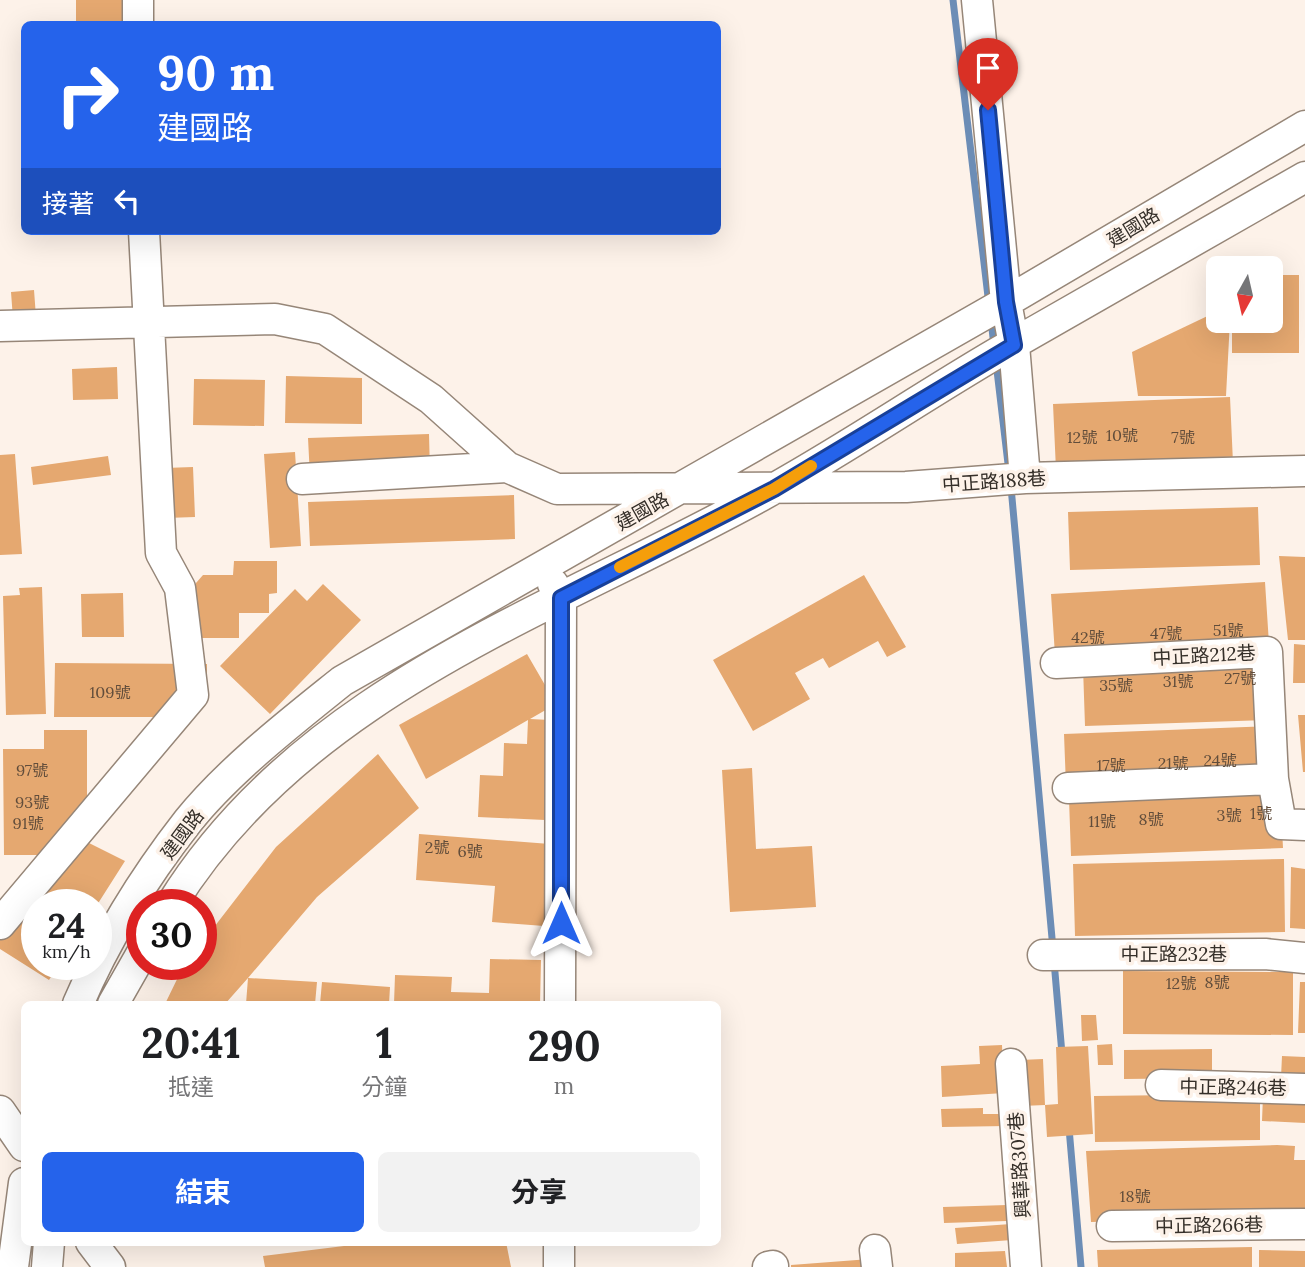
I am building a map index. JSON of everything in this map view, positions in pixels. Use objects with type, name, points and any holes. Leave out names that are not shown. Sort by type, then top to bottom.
[{"type":"street","points":[[138,0],[138,21]]},
{"type":"street","points":[[977,0],[1006,349],[1025,478]]},
{"type":"street","name":"建國路","points":[[80,1001],[118,928],[189,821],[226,782],[342,681],[1003,304],[1305,125]]},
{"type":"street","name":"建國路","points":[[183,889],[218,841],[309,750],[370,702],[453,654],[774,489],[1006,349],[1305,177]]},
{"type":"street","points":[[0,924],[193,695],[180,588],[161,553],[146,322],[144,235]]},
{"type":"street","points":[[0,326],[275,319],[325,329],[431,399],[507,467]]},
{"type":"street","points":[[302,479],[507,467]]},
{"type":"street","name":"中正路188巷","points":[[507,467],[557,489],[906,487],[1025,478],[1305,471]]},
{"type":"street","points":[[542,566],[561,598],[560,1001]]},
{"type":"street","name":"中正路212巷","points":[[1056,663],[1267,652],[1273,779],[1281,824],[1305,825]]},
{"type":"street","points":[[1068,788],[1273,779]]},
{"type":"street","name":"中正路232巷","points":[[1043,955],[1265,954],[1305,958]]},
{"type":"street","points":[[115,1001],[127,980]]},
{"type":"street","name":"興華路307巷","points":[[1011,1064],[1026,1267]]},
{"type":"street","name":"中正路246巷","points":[[1161,1086],[1305,1089]]},
{"type":"street","points":[[0,1111],[21,1142]]},
{"type":"street","points":[[12,1267],[21,1204]]},
{"type":"street","name":"中正路266巷","points":[[1112,1226],[1305,1224]]},
{"type":"street","points":[[47,1267],[49,1246]]},
{"type":"street","points":[[94,1246],[110,1267]]},
{"type":"street","points":[[559,1246],[559,1267]]},
{"type":"building","points":[[76,0],[122,0],[123,21],[76,21]]},
{"type":"building","points":[[1283,275],[1299,275],[1299,353],[1232,353],[1232,333],[1283,333]]},
{"type":"building","points":[[34,290],[36,317],[13,319],[11,292]]},
{"type":"building","points":[[1206,317],[1206,333],[1229,333],[1226,396],[1138,396],[1132,352]]},
{"type":"building","points":[[117,367],[118,399],[73,400],[72,369]]},
{"type":"building","points":[[286,376],[362,378],[362,424],[285,423]]},
{"type":"building","points":[[194,379],[265,380],[264,426],[193,425]]},
{"type":"building","points":[[1230,397],[1233,463],[1056,470],[1053,404]]},
{"type":"building","points":[[429,434],[430,472],[310,477],[308,438]]},
{"type":"building","points":[[295,452],[301,546],[270,548],[264,454]]},
{"type":"building","points":[[15,454],[22,554],[0,555],[0,455]]},
{"type":"building","points":[[108,456],[111,475],[33,485],[31,467]]},
{"type":"building","points":[[193,467],[195,517],[166,518],[165,468]]},
{"type":"building","points":[[514,495],[515,539],[310,546],[308,502]]},
{"type":"building","points":[[1258,507],[1260,565],[1070,570],[1068,512]]},
{"type":"building","points":[[1279,556],[1305,557],[1305,640],[1288,640]]},
{"type":"building","points":[[234,561],[277,561],[277,593],[269,594],[269,613],[239,613],[239,638],[196,638],[196,583],[203,575],[233,575]]},
{"type":"building","points":[[864,575],[906,647],[887,657],[878,641],[829,668],[823,658],[795,673],[810,699],[753,731],[713,660]]},
{"type":"building","points":[[1265,582],[1269,644],[1055,655],[1051,594]]},
{"type":"building","points":[[323,584],[361,620],[270,714],[220,666],[295,589],[307,601]]},
{"type":"building","points":[[42,587],[46,714],[6,715],[3,596],[20,595],[19,588]]},
{"type":"building","points":[[123,593],[124,637],[82,637],[81,594]]},
{"type":"building","points":[[1294,644],[1305,645],[1305,683],[1293,683]]},
{"type":"building","points":[[527,654],[556,704],[530,719],[550,720],[545,820],[478,817],[480,775],[503,776],[504,743],[527,744],[528,720],[426,779],[399,725]]},
{"type":"building","points":[[1265,660],[1267,720],[1085,726],[1083,667]]},
{"type":"building","points":[[55,663],[207,664],[207,687],[179,717],[54,717]]},
{"type":"building","points":[[1298,715],[1305,715],[1305,772],[1303,772]]},
{"type":"building","points":[[1275,726],[1277,778],[1066,786],[1064,734]]},
{"type":"building","points":[[44,730],[87,730],[87,799],[45,855],[4,855],[3,749],[44,749]]},
{"type":"building","points":[[378,754],[419,808],[317,897],[228,1001],[166,1001],[177,980],[217,980],[217,923],[276,847]]},
{"type":"building","points":[[752,768],[756,849],[812,846],[816,907],[730,912],[722,770]]},
{"type":"building","points":[[1280,790],[1283,848],[1071,856],[1069,799]]},
{"type":"building","points":[[419,834],[550,844],[544,926],[492,922],[495,886],[416,880]]},
{"type":"building","points":[[89,843],[125,861],[107,889],[39,889],[64,856]]},
{"type":"building","points":[[1284,859],[1285,932],[1075,936],[1073,864]]},
{"type":"building","points":[[1291,867],[1305,869],[1305,929],[1290,928]]},
{"type":"building","points":[[21,912],[21,962],[0,949],[0,940]]},
{"type":"building","points":[[490,959],[541,960],[540,1001],[394,1001],[395,975],[452,977],[451,992],[489,993]]},
{"type":"building","points":[[1123,971],[1293,972],[1293,1035],[1123,1034]]},
{"type":"building","points":[[248,978],[317,982],[315,1001],[246,1001]]},
{"type":"building","points":[[322,982],[390,987],[389,1001],[320,1001]]},
{"type":"building","points":[[1300,982],[1305,982],[1305,1033],[1298,1033]]},
{"type":"building","points":[[1081,1015],[1096,1015],[1098,1040],[1082,1041]]},
{"type":"building","points":[[1112,1044],[1113,1065],[1098,1065],[1097,1045]]},
{"type":"building","points":[[1002,1045],[1004,1093],[942,1097],[941,1066],[980,1064],[979,1046]]},
{"type":"building","points":[[1088,1046],[1093,1134],[1047,1137],[1045,1105],[1058,1104],[1056,1047]]},
{"type":"building","points":[[1212,1049],[1212,1078],[1124,1079],[1124,1050]]},
{"type":"building","points":[[1282,1056],[1305,1057],[1305,1079],[1281,1077]]},
{"type":"building","points":[[1043,1059],[1045,1105],[1022,1106],[1020,1060]]},
{"type":"building","points":[[1260,1094],[1260,1140],[1095,1142],[1094,1096]]},
{"type":"building","points":[[1263,1096],[1305,1098],[1305,1123],[1262,1121]]},
{"type":"building","points":[[983,1108],[983,1114],[1006,1114],[1007,1126],[942,1127],[941,1109]]},
{"type":"building","points":[[1295,1146],[1294,1160],[1305,1160],[1305,1217],[1091,1222],[1086,1151]]},
{"type":"building","points":[[1007,1205],[1007,1221],[944,1223],[943,1207]]},
{"type":"building","points":[[1011,1224],[1012,1240],[957,1244],[955,1228]]},
{"type":"building","points":[[344,1246],[507,1246],[511,1267],[265,1267],[263,1256]]},
{"type":"building","points":[[1252,1247],[1252,1267],[1098,1267],[1097,1250]]},
{"type":"building","points":[[1259,1250],[1305,1251],[1305,1267],[1259,1267]]},
{"type":"building","points":[[1005,1251],[1007,1267],[955,1267],[955,1253]]},
{"type":"building","points":[[870,1259],[871,1267],[791,1267],[791,1265]]},
{"type":"waterway","points":[[953,0],[989,305]]},
{"type":"waterway","points":[[991,320],[994,346]]},
{"type":"waterway","points":[[996,362],[1009,472]]},
{"type":"waterway","points":[[1011,487],[1053,949]]},
{"type":"waterway","points":[[1054,961],[1062,1054]]},
{"type":"waterway","points":[[1069,1128],[1081,1267]]},
{"type":"slow traffic","points":[[620,567],[774,489],[811,466]]},
{"type":"route","points":[[561,923],[561,598],[774,489],[1014,345],[1006,302],[988,110]]}]
